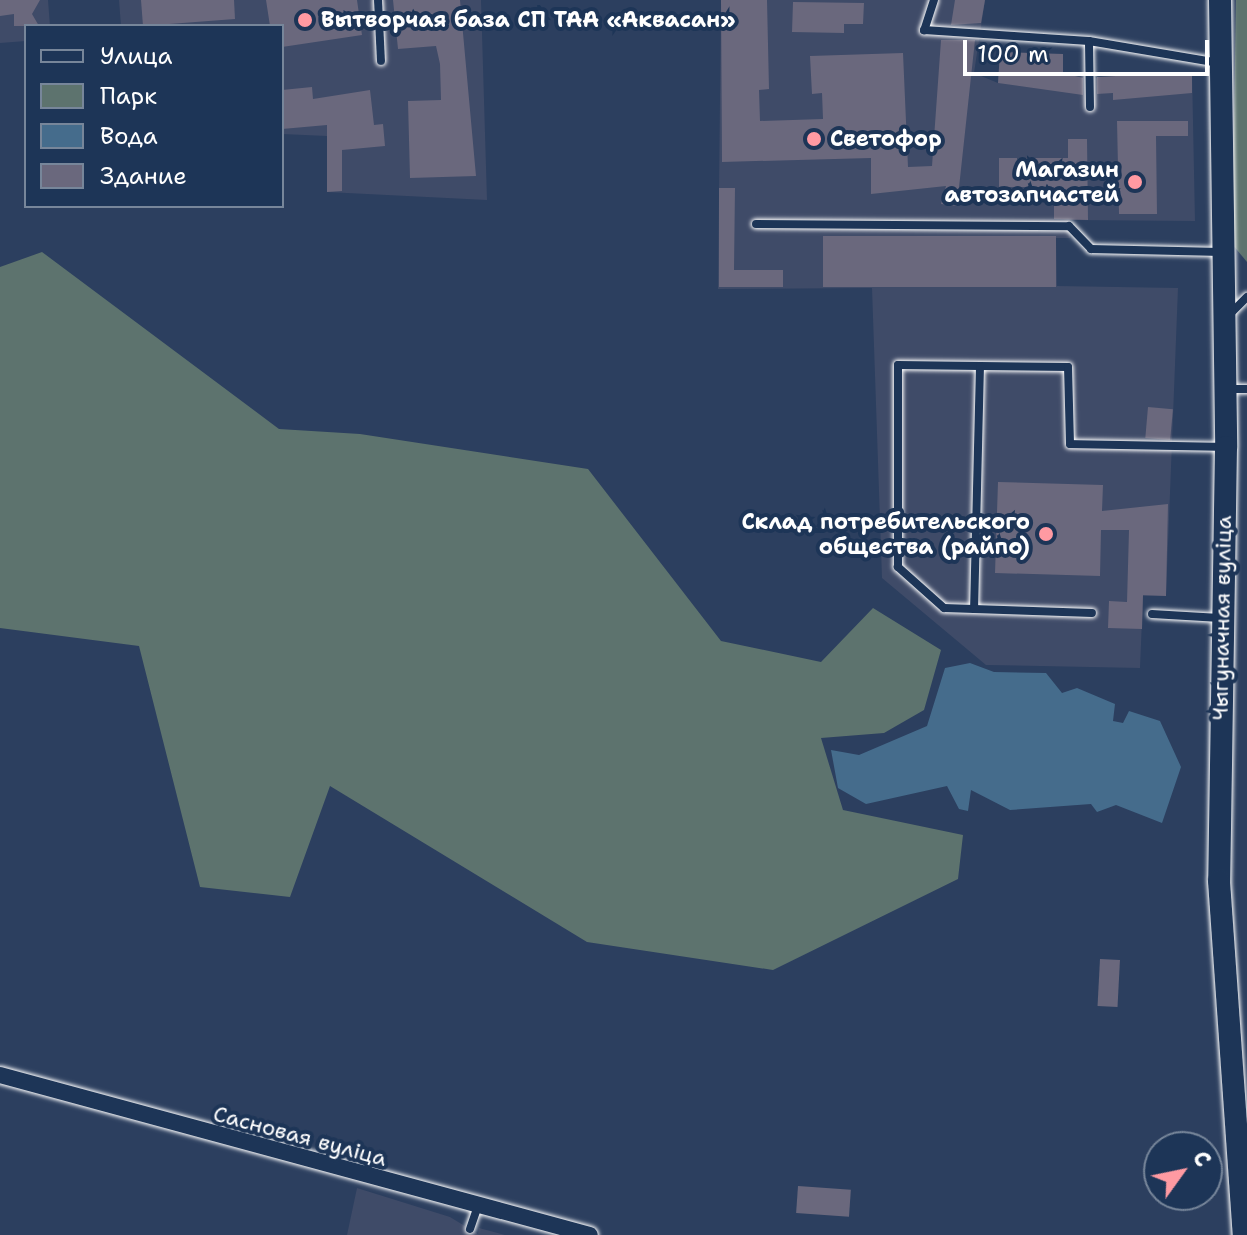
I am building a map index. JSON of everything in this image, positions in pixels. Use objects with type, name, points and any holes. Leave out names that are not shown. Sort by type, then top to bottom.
[{"type":"street","name":"Чыгуначная вуліца","points":[[1220,0],[1224,319],[1236,389],[1226,447],[1219,881],[1244,1235]]},
{"type":"street","name":"Сасновая вуліца","points":[[0,1075],[590,1235]]},
{"type":"lane","points":[[378,0],[381,61]]},
{"type":"lane","points":[[934,0],[924,30],[1089,41],[1220,63]]},
{"type":"lane","points":[[1089,41],[1090,107]]},
{"type":"lane","points":[[756,224],[1069,226],[1091,249],[1222,252]]},
{"type":"lane","points":[[1224,319],[1247,297]]},
{"type":"lane","points":[[1092,613],[944,608],[898,567],[898,365],[1068,367],[1070,444],[1226,447]]},
{"type":"lane","points":[[974,609],[980,366]]},
{"type":"lane","points":[[1152,614],[1221,618]]},
{"type":"lane","points":[[470,1229],[478,1206]]},
{"type":"shaded area","points":[[0,0],[48,0],[50,24],[24,24],[24,41],[0,43]]},
{"type":"shaded area","points":[[119,0],[481,0],[487,200],[327,192],[327,136],[284,134],[284,24],[121,24]]},
{"type":"shaded area","points":[[721,0],[985,0],[974,73],[998,83],[1000,52],[1063,55],[1063,73],[1094,78],[1192,72],[1195,221],[1070,220],[1070,238],[1056,238],[1057,286],[1178,288],[1166,596],[1143,596],[1140,668],[986,665],[882,578],[872,288],[718,289]]},
{"type":"shaded area","points":[[357,1188],[450,1217],[478,1234],[479,1228],[505,1235],[347,1235]]},
{"type":"green space","points":[[1236,0],[1247,0],[1247,262],[1232,244]]},
{"type":"green space","points":[[42,252],[279,429],[360,434],[588,469],[721,641],[821,662],[873,608],[941,650],[924,710],[884,733],[821,738],[843,810],[963,835],[958,879],[773,970],[587,942],[330,786],[290,897],[200,887],[139,646],[0,628],[0,267]]},
{"type":"water","points":[[970,663],[994,672],[1046,673],[1062,693],[1077,688],[1115,704],[1113,721],[1123,723],[1129,711],[1160,721],[1181,767],[1162,823],[1116,805],[1097,812],[1091,804],[1010,810],[971,790],[968,811],[959,809],[947,786],[866,804],[838,788],[831,750],[859,755],[927,726],[945,668]]},
{"type":"building","points":[[0,0],[40,0],[32,14],[38,24],[14,26],[14,14],[0,16]]},
{"type":"building","points":[[141,0],[234,0],[235,19],[143,24]]},
{"type":"building","points":[[266,0],[357,0],[362,35],[284,47],[284,24],[270,24]]},
{"type":"building","points":[[393,0],[460,0],[476,176],[410,178],[408,101],[441,100],[440,64],[436,46],[398,49]]},
{"type":"building","points":[[721,0],[767,0],[769,89],[759,90],[760,121],[823,119],[822,93],[812,94],[810,56],[903,53],[908,167],[932,166],[941,40],[975,40],[957,206],[941,204],[946,186],[871,194],[871,158],[722,162]]},
{"type":"building","points":[[955,0],[985,0],[981,23],[951,25]]},
{"type":"building","points":[[793,2],[864,3],[863,24],[844,24],[844,33],[792,32]]},
{"type":"building","points":[[1000,52],[1063,54],[1063,73],[1083,78],[1083,95],[998,83]]},
{"type":"building","points":[[1192,72],[1192,93],[1113,100],[1113,93],[1097,94],[1097,77]]},
{"type":"building","points":[[312,87],[313,99],[370,90],[374,125],[383,124],[385,146],[342,150],[342,191],[327,192],[327,125],[284,129],[284,90]]},
{"type":"building","points":[[1117,121],[1188,121],[1188,136],[1156,136],[1157,214],[1119,214]]},
{"type":"building","points":[[1068,139],[1087,139],[1088,220],[1054,219],[1054,187],[999,187],[999,158],[1068,158]]},
{"type":"building","points":[[719,188],[735,188],[734,270],[783,270],[783,287],[719,287]]},
{"type":"building","points":[[823,236],[1056,236],[1056,287],[823,287]]},
{"type":"building","points":[[1148,407],[1173,409],[1170,440],[1145,438]]},
{"type":"building","points":[[998,482],[1103,485],[1102,511],[1168,504],[1166,596],[1143,595],[1142,629],[1108,628],[1109,601],[1127,602],[1129,530],[1101,530],[1100,576],[995,573]]},
{"type":"building","points":[[1100,959],[1120,960],[1118,1007],[1098,1006]]},
{"type":"building","points":[[798,1186],[851,1190],[849,1217],[796,1213]]},
{"type":"place","name":"Вытворчая база СП ТАА «Аквасан»","points":[[305,20]]},
{"type":"place","name":"Светофор","points":[[814,139]]},
{"type":"place","name":"Магазин автозапчастей","points":[[1135,182]]},
{"type":"place","name":"Склад потребительского общества (райпо)","points":[[1046,534]]}]
